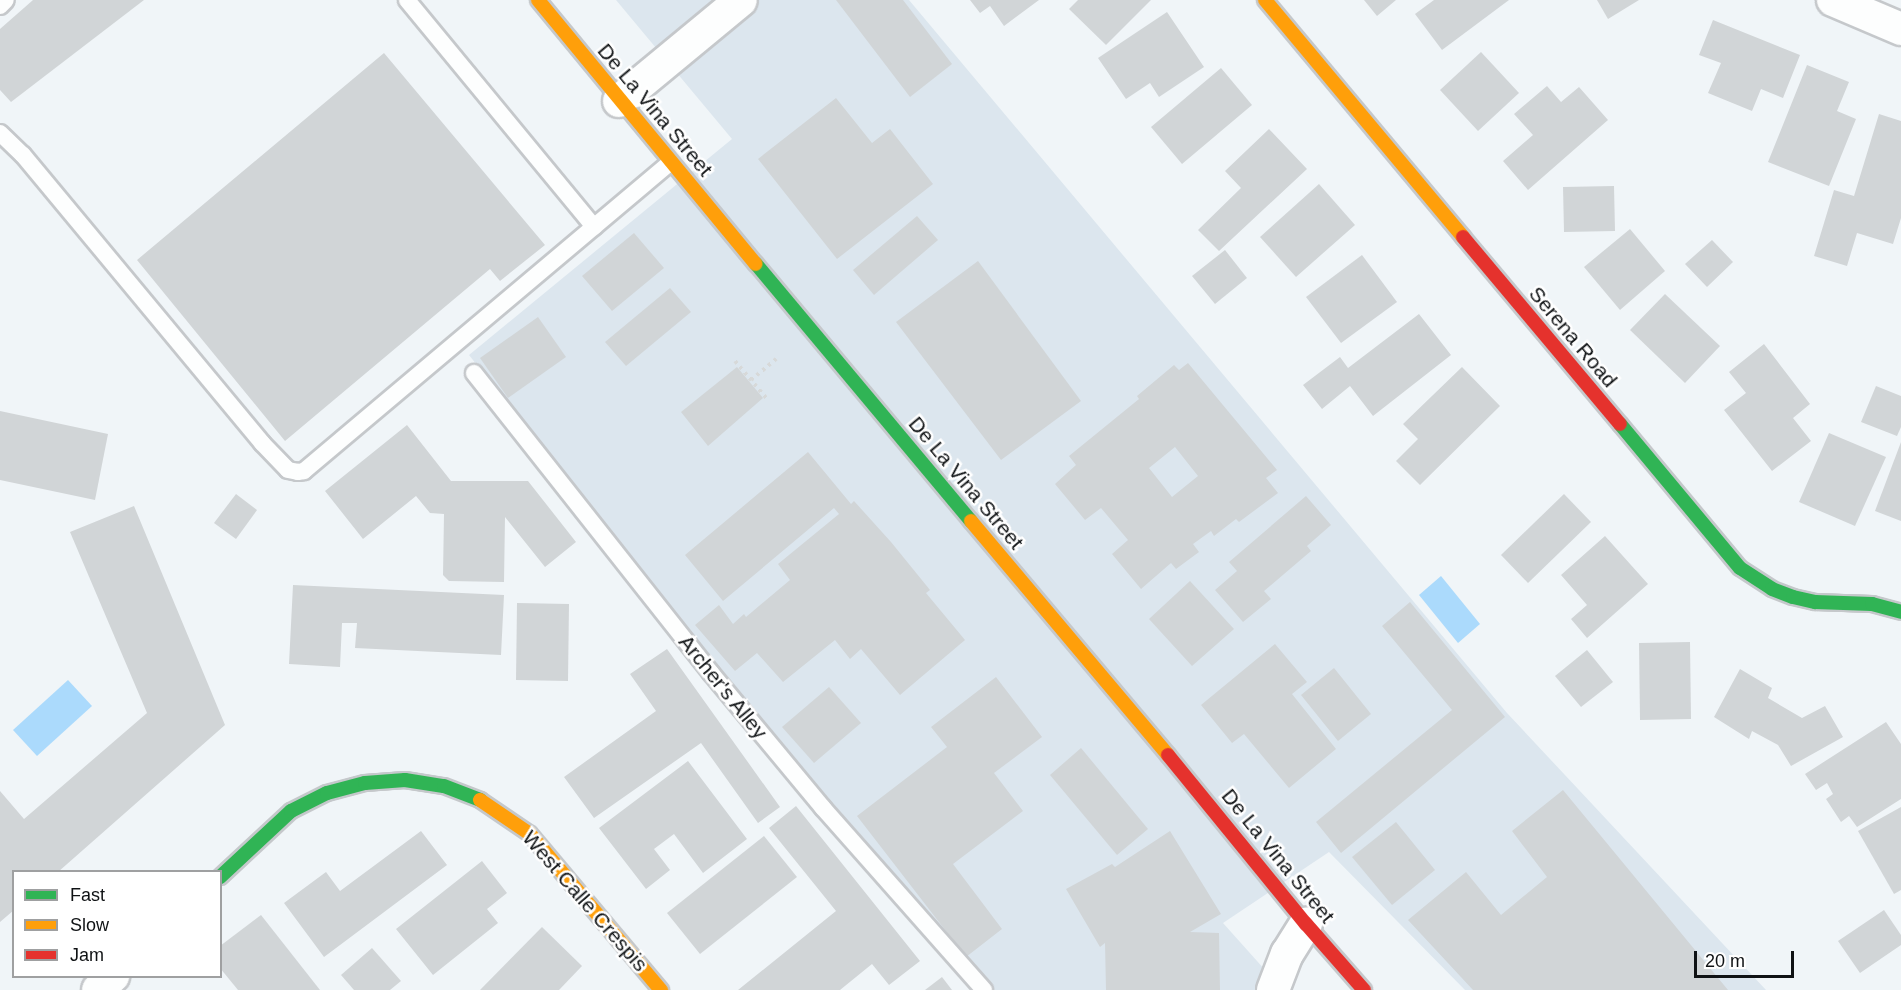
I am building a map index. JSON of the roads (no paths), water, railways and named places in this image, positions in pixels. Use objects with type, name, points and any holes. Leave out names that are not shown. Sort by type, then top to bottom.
[{"type":"street","name":"De La Vina Street","points":[[538,0],[670,163],[1244,846],[1306,924],[1364,990]]},
{"type":"street","points":[[620,101],[741,0]]},
{"type":"street","name":"Serena Road","points":[[1265,0],[1740,568],[1772,589],[1793,597],[1815,602],[1872,604],[1901,612]]},
{"type":"street","points":[[1833,0],[1901,29]]},
{"type":"street","name":"West Calle Crespis","points":[[222,875],[291,811],[327,793],[365,783],[405,780],[444,786],[482,800],[530,834],[662,990]]},
{"type":"street","points":[[1273,990],[1287,954],[1306,924]]},
{"type":"street","points":[[98,990],[110,978]]},
{"type":"lane","points":[[0,6],[6,0]]},
{"type":"lane","points":[[407,0],[594,227]]},
{"type":"lane","points":[[0,132],[23,155],[262,443],[288,470],[298,472],[304,471],[670,163]]},
{"type":"lane","name":"Archer's Alley","points":[[474,374],[711,673],[831,817],[984,990]]},
{"type":"water","points":[[1441,576],[1480,624],[1458,643],[1419,595]]},
{"type":"water","points":[[68,680],[92,706],[37,756],[13,730]]}]
